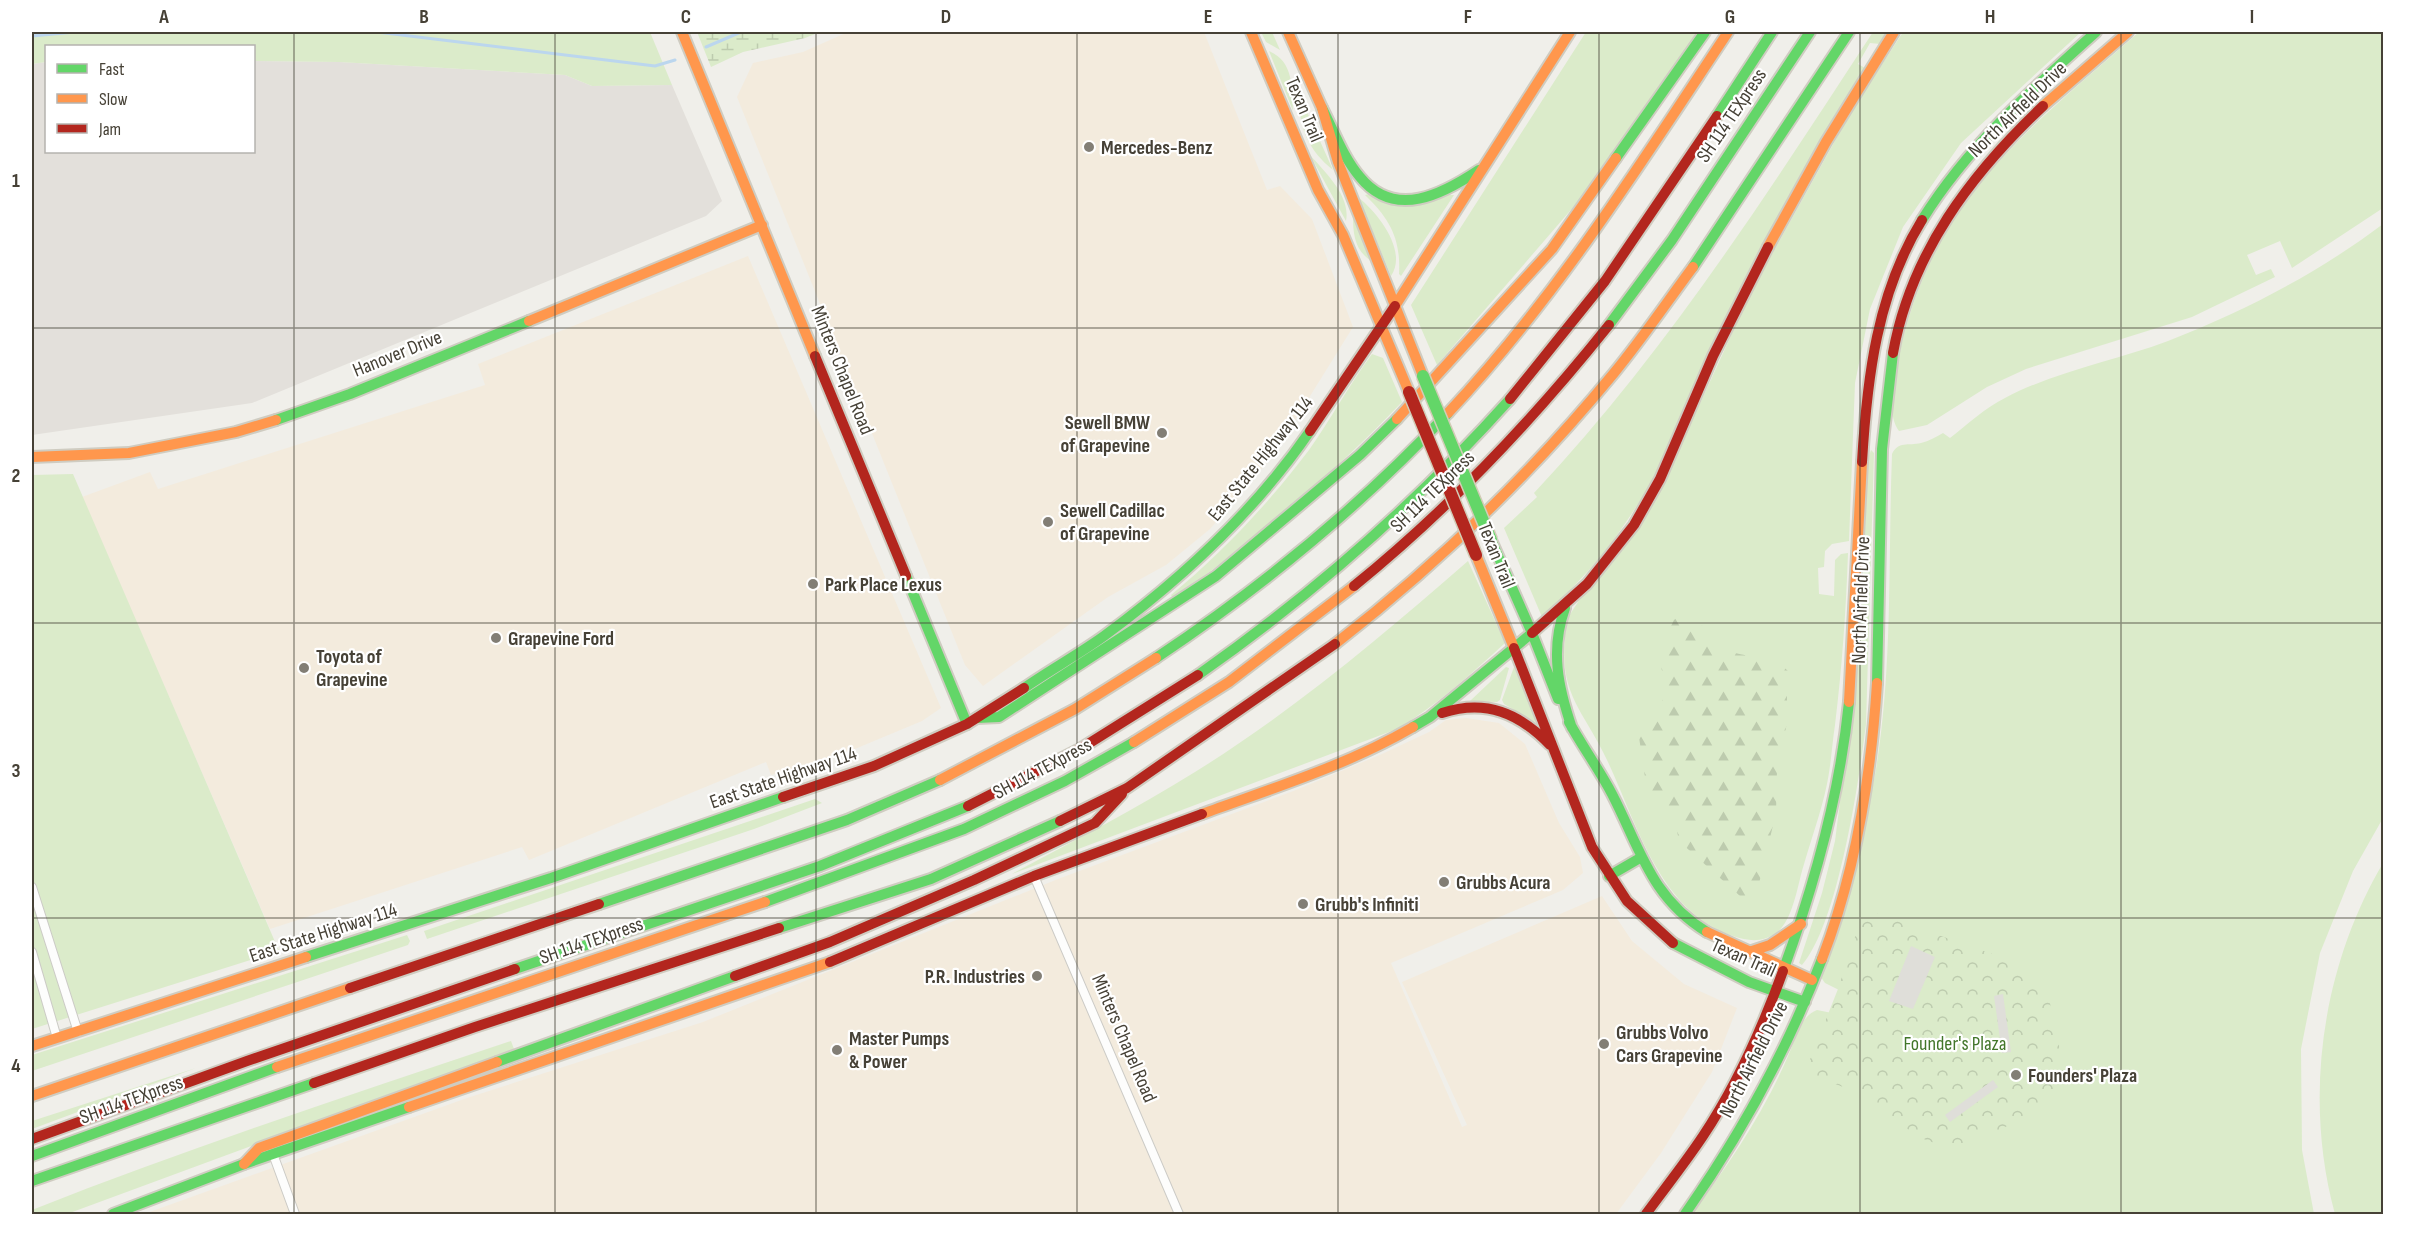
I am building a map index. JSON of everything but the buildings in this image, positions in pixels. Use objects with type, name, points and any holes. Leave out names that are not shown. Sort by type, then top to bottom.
[{"type":"main road","name":"Minters Chapel Road","points":[[682,32],[972,721]]},
{"type":"main road","name":"Texan Trail","points":[[1251,32],[1318,190],[1343,235],[1382,326],[1514,648],[1592,847],[1627,901],[1674,944],[1712,965],[1805,1002]]},
{"type":"main road","name":"Texan Trail","points":[[1288,32],[1322,108],[1338,162],[1491,540],[1572,728],[1614,797],[1640,858],[1668,902],[1691,922],[1716,938],[1785,966],[1812,980]]},
{"type":"main road","name":"East State Highway 114","points":[[32,1046],[551,878],[874,766],[972,721],[1111,631],[1205,554],[1278,474],[1382,326],[1570,32]]},
{"type":"main road","points":[[972,721],[999,717],[1184,599],[1261,542],[1360,455],[1404,412],[1552,249],[1705,32]]},
{"type":"main road","points":[[32,1096],[847,820],[1011,745],[1135,673],[1193,634],[1305,548],[1407,455],[1470,390],[1538,308],[1582,250],[1728,32]]},
{"type":"main road","name":"SH 114 TEXpress","points":[[32,1139],[283,1048],[790,876],[909,833],[1030,776],[1149,706],[1207,668],[1320,583],[1423,491],[1472,440],[1556,344],[1605,281],[1772,32]]},
{"type":"main road","name":"SH 114 TEXpress","points":[[32,1156],[291,1062],[852,872],[916,848],[1044,791],[1105,758],[1193,704],[1281,644],[1389,558],[1440,512],[1537,412],[1583,359],[1666,247],[1810,32]]},
{"type":"main road","points":[[32,1181],[475,1027],[931,879],[989,855],[1127,788],[1271,691],[1353,631],[1448,550],[1509,491],[1615,372],[1656,318],[1849,32]]},
{"type":"main road","points":[[1430,717],[1567,604],[1604,566],[1635,524],[1664,468],[1717,348],[1792,201],[1894,32]]},
{"type":"main road","name":"North Airfield Drive","points":[[1646,1215],[1703,1136],[1727,1094],[1775,992],[1801,924],[1843,748],[1850,691],[1869,367],[1887,296],[1916,229],[1955,170],[2000,118],[2096,32]]},
{"type":"main road","name":"North Airfield Drive","points":[[1685,1215],[1706,1185],[1757,1100],[1805,1002],[1833,926],[1854,853],[1871,746],[1881,630],[1883,486],[1888,382],[1894,341],[1905,303],[1934,239],[1974,179],[2019,128],[2128,32]]},
{"type":"main road","points":[[1322,108],[1360,176],[1376,190],[1396,199],[1415,201],[1431,198],[1484,167]]},
{"type":"main road","name":"Hanover Drive","points":[[32,457],[129,453],[236,432],[274,421],[357,391],[762,225]]},
{"type":"main road","points":[[1567,604],[1559,622],[1554,648],[1558,686],[1572,728]]},
{"type":"main road","points":[[113,1215],[244,1164],[834,962],[1034,876],[1317,771],[1385,742],[1430,717],[1454,708],[1479,705],[1501,708],[1540,734],[1556,753]]},
{"type":"main road","points":[[244,1164],[259,1148],[830,942],[885,919],[1095,823],[1127,788]]},
{"type":"main road","points":[[1610,876],[1640,858]]},
{"type":"main road","points":[[1749,952],[1770,945],[1801,924]]},
{"type":"street","name":"Minters Chapel Road","points":[[1034,876],[1179,1215]]},
{"type":"street","points":[[32,887],[78,1032]]},
{"type":"street","points":[[32,952],[57,1038]]},
{"type":"street","points":[[273,1154],[295,1215]]},
{"type":"shaded area","points":[[848,32],[1204,32],[1267,190],[1280,186],[1312,219],[1353,327],[1274,454],[1210,529],[1166,565],[1108,597],[983,686],[965,665],[737,97],[753,63],[803,52]]},
{"type":"shaded area","points":[[255,61],[339,62],[565,75],[592,86],[672,85],[722,201],[706,216],[252,403],[32,435],[32,64],[45,62],[45,153],[255,153]]},
{"type":"shaded area","points":[[748,256],[941,708],[922,721],[826,761],[771,775],[766,762],[529,860],[522,847],[270,929],[82,497],[150,472],[158,489],[485,385],[478,364]]},
{"type":"shaded area","points":[[1466,718],[1499,723],[1525,744],[1559,823],[1580,857],[1583,873],[1563,890],[1391,963],[1462,1127],[1467,1125],[1402,982],[1602,896],[1632,941],[1684,984],[1737,1008],[1712,1072],[1661,1153],[1616,1214],[144,1214],[467,1098],[703,1022],[1058,879],[1296,790],[1382,754],[1429,732],[1446,720]]},
{"type":"shaded area","points":[[1911,946],[1935,957],[1913,1009],[1889,1001]]},
{"type":"shaded area","points":[[2003,994],[2011,1052],[2002,1053],[1994,996]]},
{"type":"shaded area","points":[[1993,1080],[1998,1087],[1950,1122],[1945,1115]]},
{"type":"green space","points":[[32,32],[650,32],[672,85],[592,86],[565,75],[339,62],[255,61],[255,45],[45,45],[45,62],[32,64]]},
{"type":"green space","points":[[697,32],[820,32],[805,38],[743,52],[711,67]]},
{"type":"green space","points":[[1261,32],[1272,32],[1280,50],[1266,42]]},
{"type":"green space","points":[[1586,32],[1697,32],[1645,110],[1582,197],[1437,365],[1411,305]]},
{"type":"green space","points":[[1873,32],[1888,32],[1880,44],[1870,43],[1858,64],[1865,68],[1653,479],[1616,537],[1590,569],[1542,617],[1504,528],[1537,497],[1534,493],[1628,385],[1671,328],[1755,211]]},
{"type":"green space","points":[[1903,32],[2081,32],[1961,143],[1903,227],[1870,309],[1855,383],[1849,541],[1832,544],[1825,551],[1824,567],[1818,568],[1819,594],[1834,596],[1835,560],[1841,554],[1848,553],[1842,661],[1830,770],[1822,806],[1793,905],[1786,921],[1782,928],[1771,936],[1760,940],[1744,939],[1708,924],[1686,907],[1654,862],[1607,760],[1570,690],[1564,658],[1565,639],[1562,638],[1567,619],[1685,436],[1752,290],[1851,112]]},
{"type":"green space","points":[[2139,32],[2383,32],[2383,208],[2292,268],[2280,241],[2247,255],[2256,275],[2271,269],[2275,277],[2192,317],[2026,369],[1987,387],[1927,425],[1899,431],[1895,424],[1892,407],[1898,361],[1913,306],[1933,257],[1958,214],[1987,175],[2021,138]]},
{"type":"green space","points":[[1269,51],[1283,62],[1290,76],[1293,111]]},
{"type":"green space","points":[[1299,94],[1333,170],[1317,154],[1306,136],[1300,117]]},
{"type":"green space","points":[[1310,155],[1341,194],[1347,212],[1346,221]]},
{"type":"green space","points":[[1369,194],[1383,200],[1404,204],[1454,195],[1401,276],[1396,240],[1387,221],[1365,195]]},
{"type":"green space","points":[[1359,198],[1382,223],[1393,244],[1396,255],[1391,276]]},
{"type":"green space","points":[[1353,216],[1371,261],[1361,252],[1356,242]]},
{"type":"green space","points":[[2383,224],[2383,818],[2353,871],[2320,953],[2301,1049],[2302,1150],[2314,1214],[1692,1214],[1757,1118],[1802,1023],[1817,1010],[1832,1013],[1841,991],[1825,983],[1820,976],[1859,848],[1876,769],[1885,691],[1892,454],[1894,450],[1900,446],[1924,442],[1943,433],[1950,438],[1990,406],[2024,389],[2065,373],[2168,341],[2225,317],[2307,275]]},
{"type":"green space","points":[[1372,354],[1383,358],[1402,402],[1292,506],[1234,554],[1173,599],[1171,595],[1227,544],[1293,470],[1309,450]]},
{"type":"green space","points":[[1871,450],[1874,453],[1866,724],[1863,749],[1845,850],[1836,886],[1815,945],[1802,965],[1799,963],[1822,893],[1835,841],[1860,646],[1868,459]]},
{"type":"green space","points":[[73,474],[279,951],[32,1029],[32,475]]},
{"type":"green space","points":[[1468,561],[1505,643],[1453,689],[1412,720],[1397,729],[1012,874],[1150,799],[1231,749],[1336,672]]},
{"type":"green space","points":[[1683,613],[1697,621],[1722,648],[1737,654],[1775,662],[1783,666],[1794,681],[1787,688],[1787,723],[1777,770],[1776,813],[1756,896],[1740,896],[1679,841],[1675,821],[1666,806],[1654,801],[1647,791],[1639,737],[1667,693],[1658,653],[1674,620]]},
{"type":"green space","points":[[1506,667],[1509,668],[1500,700],[1497,702],[1470,701]]},
{"type":"green space","points":[[1514,667],[1535,722],[1504,704],[1502,700]]},
{"type":"green space","points":[[815,799],[822,803],[754,829],[427,939],[424,931]]},
{"type":"green space","points":[[2383,863],[2383,1214],[2335,1214],[2325,1170],[2320,1124],[2320,1079],[2324,1034],[2345,945],[2362,903]]},
{"type":"green space","name":"Founder's Plaza","points":[[1864,909],[1998,956],[2035,978],[2048,994],[2067,1083],[1997,1132],[1978,1140],[1958,1144],[1938,1144],[1918,1136],[1848,1089],[1805,1072],[1838,989]]},
{"type":"green space","points":[[407,935],[410,941],[408,945],[32,1071],[32,1055]]},
{"type":"green space","points":[[511,1041],[514,1049],[67,1214],[32,1214],[32,1210],[150,1165]]},
{"type":"green space","points":[[196,1068],[32,1129],[32,1121]]},
{"type":"waterway","points":[[32,36],[75,32]]},
{"type":"waterway","points":[[377,32],[655,66],[675,60]]},
{"type":"waterway","points":[[706,47],[741,32]]},
{"type":"traffic: fast","points":[[1616,158],[1705,32]]},
{"type":"traffic: fast","points":[[1717,116],[1772,32]]},
{"type":"traffic: fast","points":[[1609,325],[1672,240],[1810,32]]},
{"type":"traffic: fast","points":[[1693,267],[1849,32]]},
{"type":"traffic: fast","points":[[1922,220],[1940,193],[1980,143],[2025,97],[2096,32]]},
{"type":"traffic: fast","points":[[1322,108],[1354,169],[1374,190],[1388,197],[1404,200],[1419,199],[1450,187],[1479,170]]},
{"type":"traffic: fast","points":[[276,420],[350,394],[529,321]]},
{"type":"traffic: fast","points":[[1877,683],[1882,449],[1893,353]]},
{"type":"traffic: fast","points":[[1423,376],[1491,540]]},
{"type":"traffic: fast","points":[[1198,675],[1282,613],[1362,546],[1438,475],[1510,399]]},
{"type":"traffic: fast","points":[[1156,658],[1234,603],[1309,544],[1380,481],[1448,413]]},
{"type":"traffic: fast","points":[[977,718],[999,717],[1216,576],[1360,455],[1397,419]]},
{"type":"traffic: fast","points":[[1024,688],[1104,636],[1189,567],[1266,489],[1310,431]]},
{"type":"traffic: fast","points":[[1491,540],[1532,633]]},
{"type":"traffic: fast","points":[[906,576],[967,724]]},
{"type":"traffic: fast","points":[[1565,608],[1560,624],[1557,654],[1563,698],[1572,728]]},
{"type":"traffic: fast","points":[[1413,727],[1430,717],[1532,633],[1558,699]]},
{"type":"traffic: fast","points":[[1783,971],[1824,839],[1839,770],[1849,702]]},
{"type":"traffic: fast","points":[[1569,722],[1607,785],[1660,888],[1672,904],[1688,919],[1707,932]]},
{"type":"traffic: fast","points":[[765,902],[964,829],[1065,781],[1134,742]]},
{"type":"traffic: fast","points":[[599,904],[847,820],[940,780]]},
{"type":"traffic: fast","points":[[306,957],[551,878],[783,797]]},
{"type":"traffic: fast","points":[[515,969],[820,866],[968,806]]},
{"type":"traffic: fast","points":[[779,928],[931,879],[1060,821]]},
{"type":"traffic: fast","points":[[1609,876],[1640,858]]},
{"type":"traffic: fast","points":[[1673,943],[1749,982],[1805,1002]]},
{"type":"traffic: fast","points":[[1685,1214],[1706,1184],[1761,1091],[1794,1026],[1822,959]]},
{"type":"traffic: fast","points":[[497,1062],[735,976]]},
{"type":"traffic: fast","points":[[32,1156],[277,1067]]},
{"type":"traffic: fast","points":[[32,1181],[314,1083]]},
{"type":"traffic: fast","points":[[113,1214],[244,1164],[409,1107]]},
{"type":"traffic: slow","points":[[682,32],[815,356]]},
{"type":"traffic: slow","points":[[1251,32],[1318,190],[1343,235],[1409,392]]},
{"type":"traffic: slow","points":[[1288,32],[1322,108],[1338,162],[1423,376]]},
{"type":"traffic: slow","points":[[1395,306],[1570,32]]},
{"type":"traffic: slow","points":[[1448,413],[1525,323],[1561,276],[1630,180],[1728,32]]},
{"type":"traffic: slow","points":[[1768,247],[1826,142],[1894,32]]},
{"type":"traffic: slow","points":[[2043,106],[2128,32]]},
{"type":"traffic: slow","points":[[1397,419],[1552,249],[1616,158]]},
{"type":"traffic: slow","points":[[529,321],[762,225]]},
{"type":"traffic: slow","points":[[1335,644],[1447,550],[1550,447],[1614,373],[1693,267]]},
{"type":"traffic: slow","points":[[32,457],[129,453],[236,432],[276,420]]},
{"type":"traffic: slow","points":[[1849,702],[1862,462]]},
{"type":"traffic: slow","points":[[1476,555],[1514,648]]},
{"type":"traffic: slow","points":[[1134,742],[1229,682],[1354,586]]},
{"type":"traffic: slow","points":[[940,780],[1075,709],[1156,658]]},
{"type":"traffic: slow","points":[[1822,959],[1844,892],[1860,824],[1871,754],[1877,683]]},
{"type":"traffic: slow","points":[[1202,814],[1363,753],[1413,727]]},
{"type":"traffic: slow","points":[[277,1067],[765,902]]},
{"type":"traffic: slow","points":[[1749,952],[1770,945],[1801,924]]},
{"type":"traffic: slow","points":[[1707,932],[1812,980]]},
{"type":"traffic: slow","points":[[32,1046],[306,957]]},
{"type":"traffic: slow","points":[[409,1107],[830,962]]},
{"type":"traffic: slow","points":[[32,1096],[350,988]]},
{"type":"traffic: slow","points":[[244,1164],[259,1148],[497,1062]]},
{"type":"traffic: jam","points":[[1893,353],[1902,316],[1929,249],[1948,218],[1992,159],[2043,106]]},
{"type":"traffic: jam","points":[[1510,399],[1605,281],[1717,116]]},
{"type":"traffic: jam","points":[[1862,462],[1867,399],[1877,337],[1894,277],[1922,220]]},
{"type":"traffic: jam","points":[[1532,633],[1587,584],[1634,525],[1660,479],[1713,356],[1768,247]]},
{"type":"traffic: jam","points":[[1310,431],[1395,306]]},
{"type":"traffic: jam","points":[[1354,586],[1423,526],[1489,462],[1609,325]]},
{"type":"traffic: jam","points":[[815,356],[906,576]]},
{"type":"traffic: jam","points":[[1409,392],[1476,555]]},
{"type":"traffic: jam","points":[[1060,821],[1127,788],[1335,644]]},
{"type":"traffic: jam","points":[[1514,648],[1592,847],[1627,901],[1673,943]]},
{"type":"traffic: jam","points":[[968,806],[1080,749],[1198,675]]},
{"type":"traffic: jam","points":[[783,797],[874,766],[967,724],[1024,688]]},
{"type":"traffic: jam","points":[[1442,713],[1473,708],[1501,712],[1526,725],[1550,745]]},
{"type":"traffic: jam","points":[[735,976],[830,942],[974,880],[1095,823],[1122,794]]},
{"type":"traffic: jam","points":[[830,962],[1034,876],[1202,814]]},
{"type":"traffic: jam","points":[[350,988],[599,904]]},
{"type":"traffic: jam","points":[[314,1083],[475,1027],[779,928]]},
{"type":"traffic: jam","points":[[32,1139],[247,1061],[515,969]]},
{"type":"traffic: jam","points":[[1646,1214],[1696,1146],[1727,1097],[1757,1035],[1783,971]]},
{"type":"place","name":"Mercedes-Benz","points":[[1089,147]]},
{"type":"place","name":"Sewell BMW of Grapevine","points":[[1162,433]]},
{"type":"place","name":"Sewell Cadillac of Grapevine","points":[[1048,522]]},
{"type":"place","name":"Park Place Lexus","points":[[813,584]]},
{"type":"place","name":"Grapevine Ford","points":[[496,638]]},
{"type":"place","name":"Toyota of Grapevine","points":[[304,668]]},
{"type":"place","name":"Grubbs Acura","points":[[1444,882]]},
{"type":"place","name":"Grubb's Infiniti","points":[[1303,904]]},
{"type":"place","name":"P.R. Industries","points":[[1037,976]]},
{"type":"place","name":"Grubbs Volvo Cars Grapevine","points":[[1604,1044]]},
{"type":"place","name":"Master Pumps & Power","points":[[837,1050]]},
{"type":"place","name":"Founders' Plaza","points":[[2016,1075]]}]
